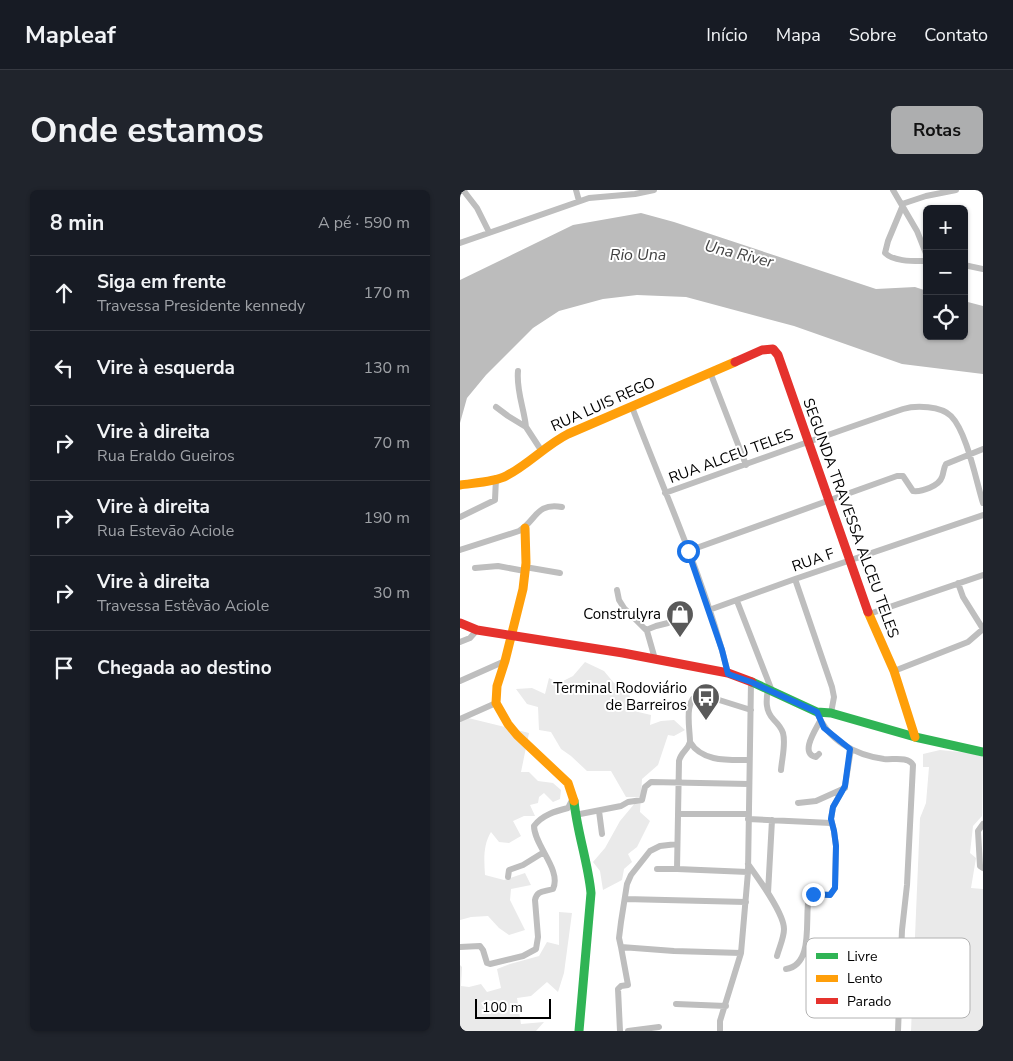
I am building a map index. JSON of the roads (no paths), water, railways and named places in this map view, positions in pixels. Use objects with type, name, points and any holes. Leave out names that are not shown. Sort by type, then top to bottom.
[{"type":"street","points":[[463,190],[477,208],[489,232]]},
{"type":"street","points":[[576,190],[579,201]]},
{"type":"street","points":[[460,243],[579,201],[600,196],[635,194],[654,190]]},
{"type":"street","points":[[893,190],[903,204],[925,250]]},
{"type":"street","points":[[923,261],[899,259],[888,256],[885,253],[903,204],[926,196],[956,190]]},
{"type":"street","points":[[968,265],[983,262]]},
{"type":"street","points":[[968,265],[983,269]]},
{"type":"street","name":"SEGUNDA TRAVESSA ALCEU TELES","points":[[762,350],[771,348],[777,353],[849,560],[869,614],[894,670],[915,737]]},
{"type":"street","name":"RUA LUIS REGO","points":[[460,485],[504,477],[541,450],[568,434],[762,350]]},
{"type":"street","points":[[518,371],[517,386],[524,409],[526,427]]},
{"type":"street","points":[[710,372],[746,465]]},
{"type":"street","points":[[496,407],[526,427],[541,450]]},
{"type":"street","points":[[632,407],[688,551],[709,610],[728,674]]},
{"type":"street","name":"RUA ALCEU TELES","points":[[665,493],[903,409],[921,407],[941,410],[951,416],[960,431],[969,454]]},
{"type":"street","points":[[688,551],[900,475],[905,478],[913,491],[922,490],[934,485],[942,478],[946,464],[983,449]]},
{"type":"street","points":[[969,454],[983,503]]},
{"type":"street","points":[[460,517],[495,500],[496,478]]},
{"type":"street","points":[[460,550],[525,528],[534,515],[545,508],[562,507]]},
{"type":"street","name":"RUA F","points":[[709,610],[983,515]]},
{"type":"street","points":[[525,528],[525,569],[519,607],[497,686],[496,703],[517,735],[568,783],[574,796],[575,815],[587,865],[591,893],[580,1031]]},
{"type":"street","points":[[475,568],[498,566],[560,573]]},
{"type":"street","points":[[869,614],[983,574]]},
{"type":"street","points":[[795,579],[832,687],[834,697],[831,713]]},
{"type":"street","points":[[894,670],[968,642],[983,629],[963,598],[958,583]]},
{"type":"street","points":[[617,590],[619,600],[624,608],[646,630],[654,659]]},
{"type":"street","points":[[737,600],[770,690]]},
{"type":"street","points":[[460,623],[477,630],[654,659],[728,674],[770,690],[819,716],[831,735],[850,749],[878,758],[908,760],[913,764],[907,885],[902,938]]},
{"type":"street","points":[[646,630],[668,624]]},
{"type":"street","points":[[460,642],[470,638],[477,630]]},
{"type":"street","points":[[460,680],[505,660]]},
{"type":"street","points":[[720,1031],[720,1021],[741,953],[746,902],[751,682]]},
{"type":"street","points":[[770,690],[766,696],[768,712],[780,726],[784,736],[781,770]]},
{"type":"street","points":[[677,868],[680,757],[688,748],[690,742],[690,703],[696,695],[704,694],[751,710]]},
{"type":"street","points":[[460,719],[496,703]]},
{"type":"street","points":[[819,716],[831,713],[915,737],[983,752]]},
{"type":"street","points":[[819,716],[809,748],[809,754],[812,756],[816,757],[819,754]]},
{"type":"street","points":[[690,742],[697,751],[707,756],[721,759],[749,760]]},
{"type":"street","points":[[786,969],[796,965],[804,954],[809,896],[813,894],[830,895],[835,888],[835,838],[831,823],[833,807],[845,788],[850,749]]},
{"type":"street","points":[[575,815],[643,800],[645,787],[649,783],[680,781],[749,784]]},
{"type":"street","points":[[798,803],[816,801],[845,788]]},
{"type":"street","points":[[460,948],[480,946],[487,963],[490,964],[524,956],[536,949],[538,937],[536,895],[538,892],[552,889],[554,885],[550,864],[534,831],[535,824],[555,811],[568,808],[574,796]]},
{"type":"street","points":[[599,810],[602,834]]},
{"type":"street","points":[[679,814],[748,817],[804,823],[831,823]]},
{"type":"street","points":[[768,893],[772,820]]},
{"type":"street","points":[[983,824],[978,832],[980,866],[983,868]]},
{"type":"street","points":[[620,1031],[618,989],[621,986],[628,985],[620,931],[627,884],[631,875],[650,851],[657,847],[677,844]]},
{"type":"street","points":[[508,877],[510,869],[523,865],[544,852]]},
{"type":"street","points":[[748,863],[768,893],[783,927],[777,956]]},
{"type":"street","points":[[657,870],[677,868],[748,872]]},
{"type":"street","points":[[625,899],[746,902]]},
{"type":"street","points":[[621,947],[741,953]]},
{"type":"street","points":[[676,1004],[726,1006]]},
{"type":"street","points":[[898,1031],[899,1018]]},
{"type":"street","points":[[628,1031],[659,1027]]},
{"type":"water","name":"Rio Una","points":[[641,213],[674,222],[876,289],[915,287],[923,290],[923,340],[968,340],[968,302],[983,306],[983,374],[902,364],[794,326],[686,297],[637,295],[603,299],[559,311],[533,328],[486,375],[467,398],[460,423],[460,280],[573,225]]},
{"type":"place","name":"Construlyra","points":[[680,638]]},
{"type":"place","name":"Terminal Rodoviário de Barreiros","points":[[706,721]]},
{"type":"water label","name":"Una River","points":[[739,254]]}]
